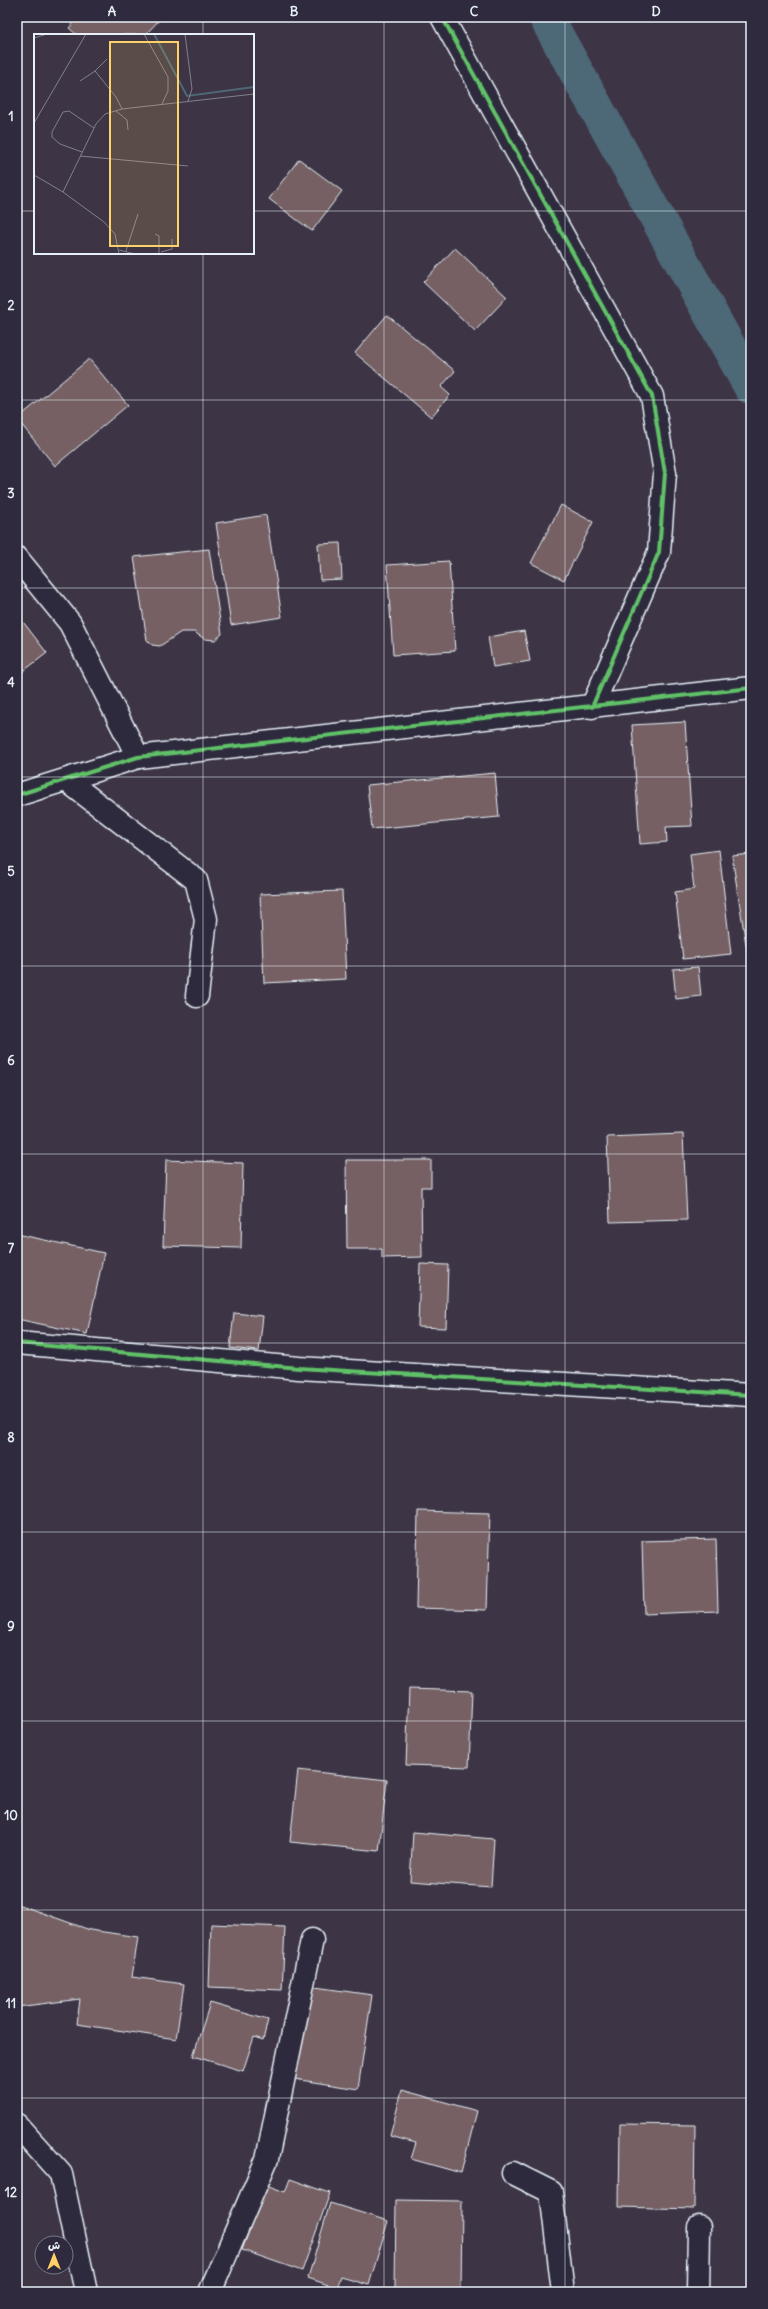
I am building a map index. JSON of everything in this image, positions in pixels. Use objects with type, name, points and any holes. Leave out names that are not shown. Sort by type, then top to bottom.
[{"type":"street","points":[[442,17],[652,396],[665,473],[659,552],[592,706]]},
{"type":"street","points":[[17,558],[70,623],[138,757]]},
{"type":"street","points":[[17,796],[138,757],[751,688]]},
{"type":"street","points":[[66,780],[196,880],[206,919],[198,996]]},
{"type":"street","points":[[17,1343],[299,1368],[751,1396]]},
{"type":"street","points":[[210,2292],[267,2159],[312,1940]]},
{"type":"street","points":[[17,2125],[61,2174],[86,2292]]},
{"type":"street","points":[[513,2172],[551,2192],[563,2292]]},
{"type":"street","points":[[698,2292],[699,2227]]},
{"type":"building","points":[[79,17],[162,17],[146,34],[76,34],[69,28]]},
{"type":"building","points":[[299,159],[342,191],[312,231],[269,199]]},
{"type":"building","points":[[455,248],[507,297],[475,331],[423,282]]},
{"type":"building","points":[[387,315],[455,371],[441,387],[450,395],[431,417],[355,353]]},
{"type":"building","points":[[89,359],[128,405],[55,466],[17,419]]},
{"type":"building","points":[[561,505],[593,522],[564,580],[531,563]]},
{"type":"building","points":[[266,515],[282,617],[231,625],[216,523]]},
{"type":"building","points":[[340,543],[342,579],[320,580],[318,544]]},
{"type":"building","points":[[209,549],[222,634],[215,640],[205,639],[194,632],[181,632],[160,646],[152,645],[147,640],[134,557]]},
{"type":"building","points":[[449,561],[455,651],[393,655],[387,565]]},
{"type":"building","points":[[17,614],[47,653],[17,676]]},
{"type":"building","points":[[524,631],[530,661],[493,667],[488,637]]},
{"type":"building","points":[[685,722],[692,826],[666,827],[667,842],[640,844],[632,725]]},
{"type":"building","points":[[495,773],[499,817],[372,829],[367,785]]},
{"type":"building","points":[[719,850],[731,954],[683,959],[675,892],[694,889],[690,854]]},
{"type":"building","points":[[751,854],[751,970],[750,970],[732,856]]},
{"type":"building","points":[[342,891],[346,979],[264,983],[260,894]]},
{"type":"building","points":[[698,967],[701,996],[676,999],[673,969]]},
{"type":"building","points":[[683,1134],[687,1220],[610,1222],[607,1137]]},
{"type":"building","points":[[166,1160],[243,1163],[241,1248],[163,1246]]},
{"type":"building","points":[[346,1160],[431,1160],[431,1187],[421,1187],[422,1257],[382,1258],[382,1249],[347,1249]]},
{"type":"building","points":[[17,1234],[104,1253],[87,1334],[17,1319]]},
{"type":"building","points":[[420,1264],[448,1265],[446,1328],[418,1327]]},
{"type":"building","points":[[234,1313],[263,1316],[259,1351],[230,1348]]},
{"type":"building","points":[[418,1511],[490,1513],[487,1610],[416,1608]]},
{"type":"building","points":[[716,1539],[718,1611],[644,1614],[642,1541]]},
{"type":"building","points":[[409,1689],[472,1691],[469,1767],[406,1765]]},
{"type":"building","points":[[298,1770],[387,1780],[379,1851],[290,1842]]},
{"type":"building","points":[[413,1832],[494,1839],[491,1887],[410,1881]]},
{"type":"building","points":[[17,1904],[90,1930],[138,1937],[132,1977],[184,1984],[176,2039],[77,2024],[80,1999],[17,2007]]},
{"type":"building","points":[[211,1924],[285,1927],[282,1990],[209,1987]]},
{"type":"building","points":[[308,1986],[372,1995],[358,2089],[294,2079]]},
{"type":"building","points":[[210,2003],[268,2020],[263,2040],[254,2037],[243,2071],[193,2056]]},
{"type":"building","points":[[402,2090],[477,2111],[461,2173],[411,2159],[416,2143],[390,2136]]},
{"type":"building","points":[[620,2124],[695,2125],[694,2209],[619,2207]]},
{"type":"building","points":[[290,2179],[330,2193],[302,2271],[242,2250],[266,2185],[285,2192]]},
{"type":"building","points":[[396,2200],[462,2201],[461,2292],[395,2289]]},
{"type":"building","points":[[330,2203],[388,2221],[369,2285],[341,2277],[337,2288],[308,2278]]},
{"type":"waterway","points":[[546,17],[751,387]]},
{"type":"cycle path","points":[[442,17],[652,396],[665,473],[659,552],[592,707]]},
{"type":"cycle path","points":[[17,795],[138,757],[751,688]]},
{"type":"cycle path","points":[[17,1343],[299,1368],[751,1395]]}]
